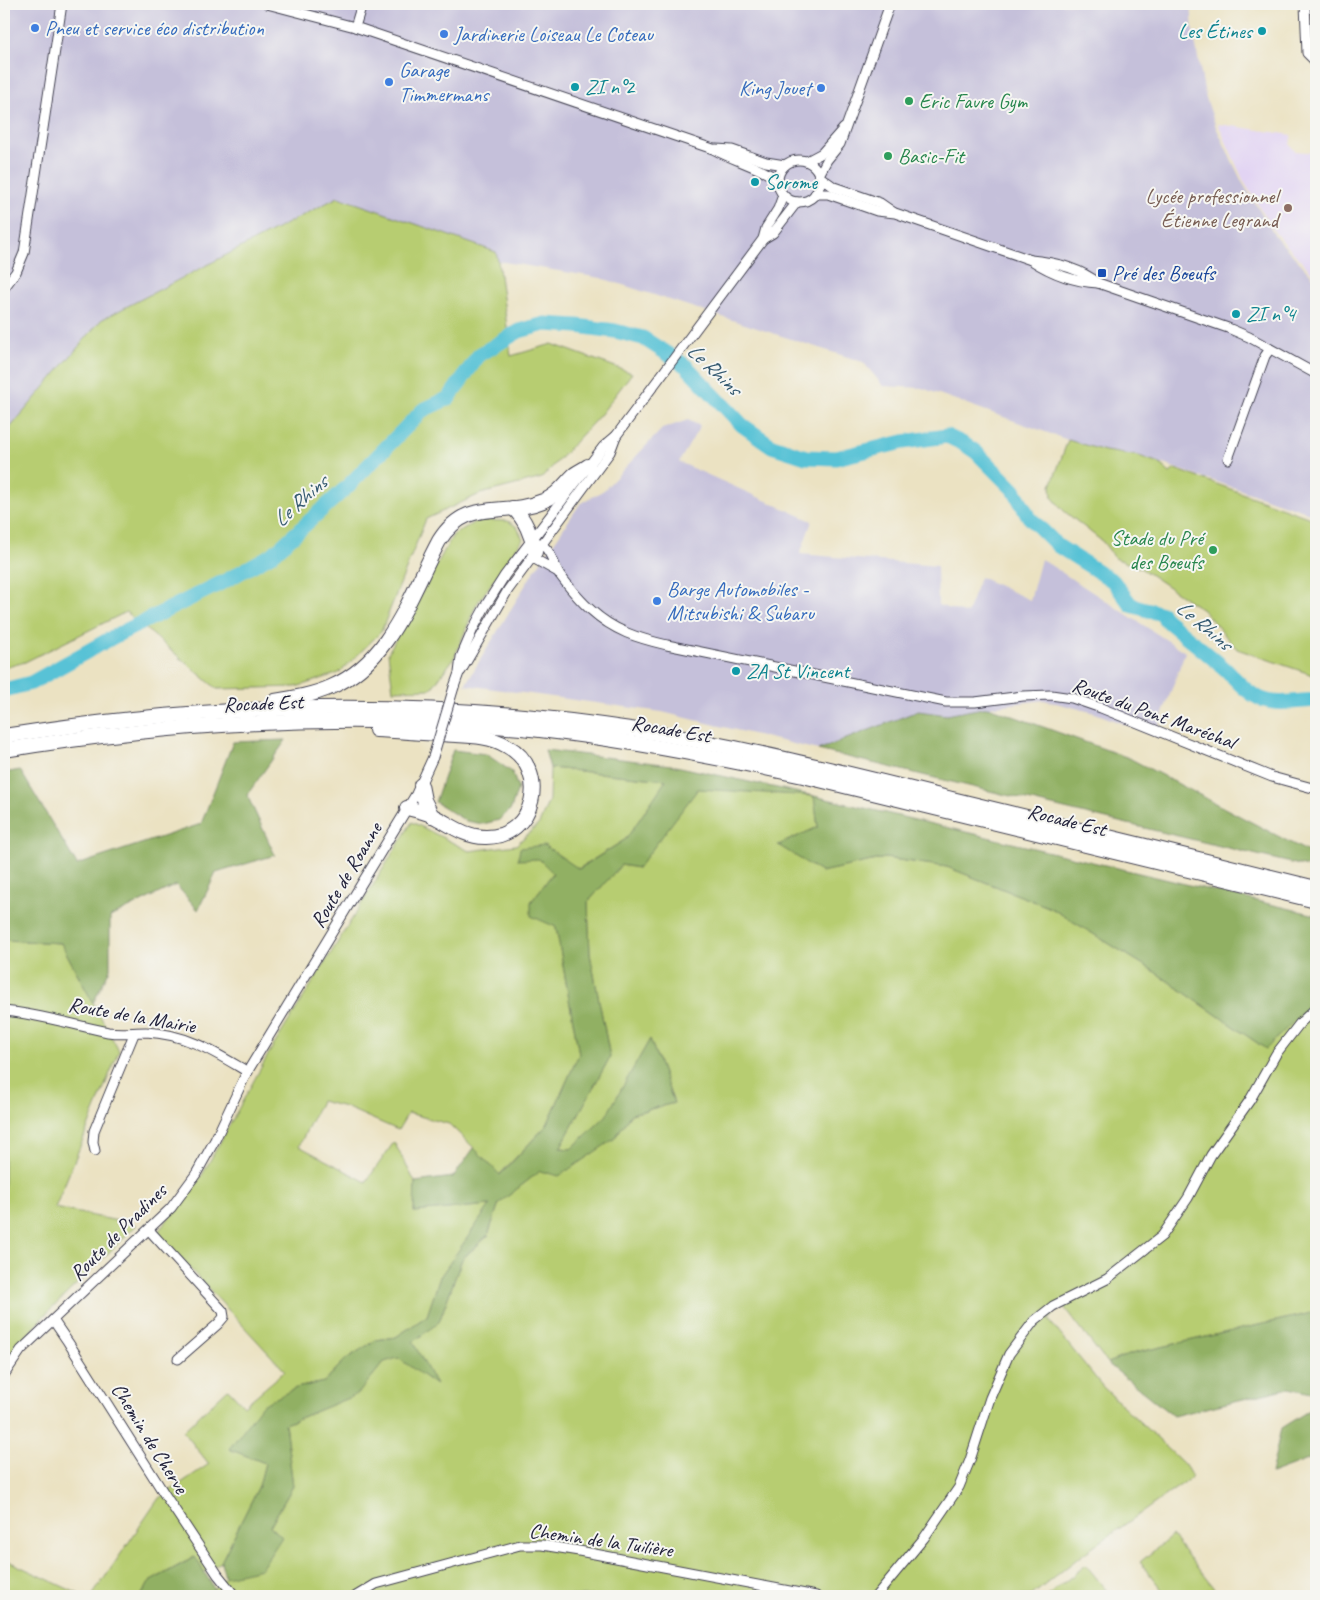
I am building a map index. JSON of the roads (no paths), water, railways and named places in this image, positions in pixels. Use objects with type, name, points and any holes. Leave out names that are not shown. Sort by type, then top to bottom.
[{"type":"highway","points":[[261,708],[271,702],[330,688],[361,670],[395,628],[439,541],[449,526],[457,520],[471,513],[526,507],[545,500],[555,494],[575,474],[588,466]]},
{"type":"highway","points":[[513,508],[520,516],[534,547]]},
{"type":"highway","name":"Rocade Est","points":[[4,736],[65,726],[145,717],[261,708],[433,709],[542,719],[645,732],[722,745],[808,764],[1316,888]]},
{"type":"highway","points":[[342,720],[363,729],[466,736],[495,740],[507,745],[525,760],[533,781],[531,803],[527,813],[510,831],[487,837],[475,837],[455,829],[432,816],[407,808]]},
{"type":"highway","name":"Rocade Est","points":[[4,750],[146,730],[226,724],[342,720],[539,730],[632,743],[718,758],[803,776],[1316,901]]},
{"type":"highway","points":[[421,785],[424,800],[432,816]]},
{"type":"street","points":[[4,288],[16,272],[24,253],[62,4]]},
{"type":"street","points":[[268,4],[355,27],[713,149],[730,158],[763,170],[778,180]]},
{"type":"street","points":[[355,27],[362,4]]},
{"type":"street","points":[[819,176],[827,160],[840,144],[890,4]]},
{"type":"street","points":[[1305,4],[1307,53],[1316,62]]},
{"type":"street","points":[[807,162],[822,153],[845,126]]},
{"type":"street","points":[[713,149],[732,150],[766,162],[785,165]]},
{"type":"street","points":[[796,160],[807,162],[814,166],[819,176],[820,184],[815,194],[809,199],[797,202],[792,201],[783,195],[780,189],[778,180],[781,170],[785,165],[796,160]]},
{"type":"street","points":[[819,176],[834,187],[880,203],[895,213]]},
{"type":"street","points":[[815,194],[828,194],[876,211],[895,213],[1031,260],[1045,269],[1084,282],[1098,283],[1228,328],[1316,374]]},
{"type":"street","points":[[459,673],[534,547],[588,466],[603,447],[616,436],[763,239],[766,228],[778,209],[783,195]]},
{"type":"street","points":[[763,239],[773,233],[797,202]]},
{"type":"street","points":[[1228,459],[1265,356],[1270,349]]},
{"type":"street","points":[[459,673],[461,657],[473,628],[505,575],[534,547],[610,452],[616,436]]},
{"type":"street","name":"Route du Pont Maréchal","points":[[534,547],[590,609],[606,622],[633,637],[946,702],[975,702],[1051,695],[1072,698],[1272,776],[1316,789]]},
{"type":"street","name":"Route du Pont Maréchal","points":[[534,547],[555,562],[558,572]]},
{"type":"street","name":"Route de Roanne","points":[[248,1072],[421,785],[433,757],[459,673]]},
{"type":"street","points":[[876,1596],[924,1538],[959,1487],[970,1460],[990,1398],[1009,1354],[1034,1321],[1053,1306],[1108,1279],[1162,1236],[1188,1198],[1212,1155],[1250,1100],[1276,1054],[1300,1023],[1316,1008]]},
{"type":"street","name":"Route de la Mairie","points":[[4,1011],[28,1013],[115,1033],[134,1034],[145,1032],[181,1037],[206,1047],[248,1072]]},
{"type":"street","points":[[95,1151],[93,1142],[94,1131],[134,1034]]},
{"type":"street","name":"Route de Pradines","points":[[4,1375],[21,1350],[171,1208],[196,1174],[216,1140],[248,1072]]},
{"type":"street","points":[[149,1230],[223,1310],[224,1317],[218,1324],[178,1359]]},
{"type":"street","name":"Chemin de Cherve","points":[[53,1320],[218,1575],[235,1596]]},
{"type":"street","name":"Chemin de la Tuilière","points":[[356,1596],[376,1584],[520,1545],[542,1545],[816,1596]]},
{"type":"waterway","name":"Le Rhins","points":[[4,690],[31,683],[115,636],[225,581],[273,554],[347,487],[423,410],[449,398],[479,355],[519,331],[545,324],[615,331],[643,338],[686,366],[742,425],[772,446],[806,457],[836,458],[903,442],[947,436],[964,444],[976,452],[1014,490],[1029,517],[1058,546],[1113,581],[1131,605],[1162,614],[1164,618],[1217,662],[1249,692],[1259,698],[1273,702],[1316,700]]},
{"type":"place","name":"Pneu et service éco distribution","points":[[35,28]]},
{"type":"place","name":"Les Étines","points":[[1262,31]]},
{"type":"place","name":"Jardinerie Loiseau Le Coteau","points":[[444,34]]},
{"type":"place","name":"Garage Timmermans","points":[[389,82]]},
{"type":"place","name":"ZI n°2","points":[[575,87]]},
{"type":"place","name":"King Jouet","points":[[821,88]]},
{"type":"place","name":"Eric Favre Gym","points":[[909,101]]},
{"type":"place","name":"Basic-Fit","points":[[888,156]]},
{"type":"place","name":"Sorome","points":[[755,182]]},
{"type":"place","name":"Lycée professionnel Étienne Legrand","points":[[1288,208]]},
{"type":"place","name":"Pré des Boeufs","points":[[1102,273]]},
{"type":"place","name":"ZI n°4","points":[[1236,314]]},
{"type":"place","name":"Stade du Pré des Boeufs","points":[[1213,550]]},
{"type":"place","name":"Barge Automobiles - Mitsubishi & Subaru","points":[[657,601]]},
{"type":"place","name":"ZA St Vincent","points":[[736,671]]}]
